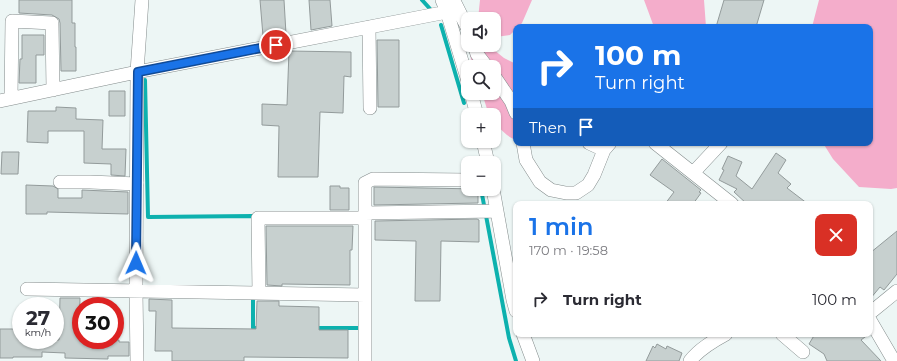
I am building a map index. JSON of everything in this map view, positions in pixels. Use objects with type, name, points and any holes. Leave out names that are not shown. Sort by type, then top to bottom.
[{"type":"street","points":[[137,361],[136,292],[138,72],[142,0]]},
{"type":"street","points":[[442,0],[451,4],[461,19]]},
{"type":"street","points":[[53,90],[52,23],[12,21],[6,100],[138,72],[368,27],[451,4]]},
{"type":"street","points":[[451,4],[463,60]]},
{"type":"street","points":[[368,27],[370,108]]},
{"type":"street","points":[[501,86],[513,106]]},
{"type":"street","points":[[524,146],[526,160],[540,182],[551,190],[566,193],[576,193],[588,185],[607,147]]},
{"type":"street","points":[[659,146],[728,201]]},
{"type":"street","points":[[693,173],[718,146]]},
{"type":"street","points":[[364,361],[365,183],[373,179],[461,180]]},
{"type":"street","points":[[60,182],[137,184]]},
{"type":"street","points":[[494,196],[513,300]]},
{"type":"street","points":[[259,293],[258,218],[497,211]]},
{"type":"street","points":[[27,289],[365,295]]},
{"type":"street","points":[[873,311],[897,291]]},
{"type":"street","points":[[873,325],[894,361]]},
{"type":"street","points":[[524,337],[533,361]]},
{"type":"street","points":[[690,361],[694,356],[721,337]]},
{"type":"street","points":[[786,337],[803,352]]},
{"type":"shaded area","points":[[480,0],[532,0],[522,23],[513,24],[513,32],[510,35],[501,36],[501,12],[479,12]]},
{"type":"shaded area","points":[[644,0],[704,0],[706,24],[653,24]]},
{"type":"shaded area","points":[[819,0],[897,0],[897,188],[859,187],[833,159],[825,146],[873,146],[873,24],[813,24]]},
{"type":"shaded area","points":[[470,52],[497,52],[513,62],[513,138],[501,129],[501,108],[487,108],[484,100],[501,100],[501,60],[471,60]]},
{"type":"building","points":[[19,0],[72,0],[72,23],[75,23],[76,71],[61,71],[59,19],[52,15],[19,13]]},
{"type":"building","points":[[260,0],[284,0],[286,34],[263,36]]},
{"type":"building","points":[[309,0],[330,0],[332,26],[311,30]]},
{"type":"building","points":[[724,0],[764,0],[757,24],[717,24]]},
{"type":"building","points":[[22,35],[44,35],[44,55],[36,55],[36,83],[19,83],[20,59],[22,59]]},
{"type":"building","points":[[377,40],[399,40],[399,107],[378,107]]},
{"type":"building","points":[[289,51],[351,52],[351,77],[344,76],[343,113],[320,112],[318,177],[278,177],[279,126],[262,125],[262,104],[287,105]]},
{"type":"building","points":[[109,91],[125,91],[125,116],[109,116]]},
{"type":"building","points":[[56,107],[76,108],[76,119],[103,120],[102,149],[126,149],[125,176],[111,175],[111,164],[84,163],[84,131],[48,131],[48,143],[27,142],[28,111],[56,111]]},
{"type":"building","points":[[2,152],[19,152],[18,174],[1,174]]},
{"type":"building","points":[[776,153],[786,160],[778,173],[791,184],[787,188],[804,201],[744,201],[734,192],[737,189],[719,180],[728,156],[742,162],[736,176],[752,189]]},
{"type":"building","points":[[662,159],[701,190],[699,192],[701,193],[695,201],[667,201],[674,192],[650,175]]},
{"type":"building","points":[[26,185],[53,186],[58,189],[58,198],[82,198],[82,190],[128,192],[128,214],[47,212],[47,214],[26,214]]},
{"type":"building","points":[[330,186],[349,188],[349,210],[330,210]]},
{"type":"building","points":[[374,187],[461,189],[461,196],[478,196],[478,203],[374,205]]},
{"type":"building","points":[[479,220],[479,242],[441,241],[440,301],[415,301],[416,241],[375,240],[375,221]]},
{"type":"building","points":[[266,226],[353,226],[352,250],[350,250],[350,285],[267,285]]},
{"type":"building","points":[[897,231],[897,274],[884,290],[880,287],[873,295],[873,251]]},
{"type":"building","points":[[64,298],[72,298],[72,349],[124,349],[124,342],[129,342],[129,356],[108,356],[108,359],[65,358],[65,353],[42,352],[42,357],[0,358],[0,329],[12,329],[12,349],[64,349]]},
{"type":"building","points":[[149,299],[172,300],[172,328],[256,329],[257,301],[279,301],[279,306],[319,307],[319,330],[348,330],[348,358],[244,357],[244,361],[172,361],[172,351],[155,351],[156,311],[149,311]]},
{"type":"building","points":[[813,337],[865,337],[861,340],[881,361],[827,361],[824,354],[809,344]]},
{"type":"building","points":[[657,344],[666,349],[667,346],[682,353],[679,361],[646,361],[653,346],[655,348]]},
{"type":"waterway","points":[[422,0],[432,11]]},
{"type":"waterway","points":[[441,25],[464,103]]},
{"type":"waterway","points":[[145,80],[148,217],[253,216],[253,220]]},
{"type":"waterway","points":[[482,196],[509,338],[516,361]]},
{"type":"waterway","points":[[253,300],[253,328],[260,328]]},
{"type":"waterway","points":[[315,328],[362,328]]},
{"type":"route","points":[[136,263],[138,72],[276,45]]}]
